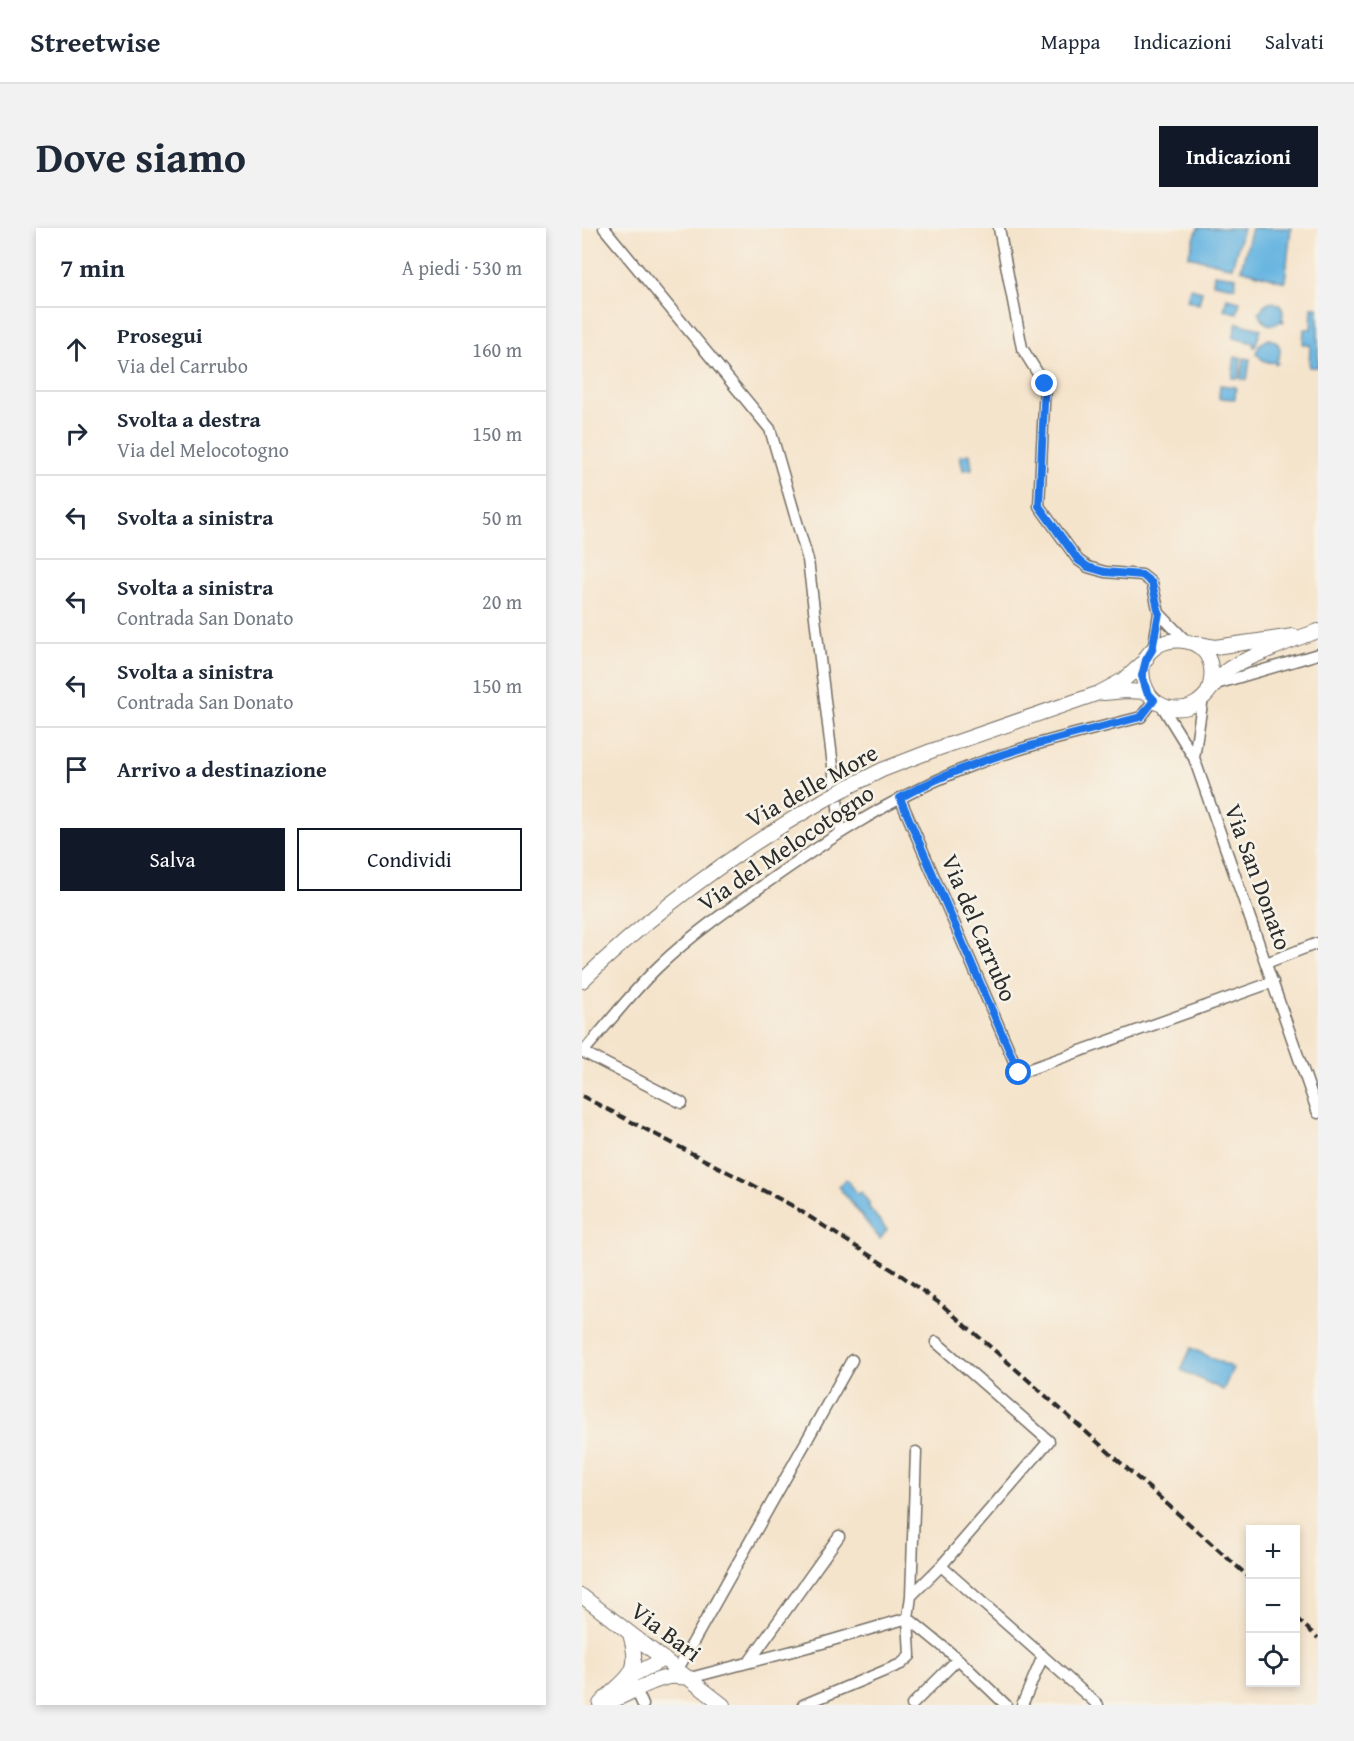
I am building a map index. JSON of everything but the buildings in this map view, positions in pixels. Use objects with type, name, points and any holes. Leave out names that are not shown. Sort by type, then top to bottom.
[{"type":"main road","points":[[1099,693],[1125,679],[1149,655],[1168,641],[1215,647],[1315,632]]},
{"type":"main road","points":[[1099,693],[1126,691],[1179,709],[1196,704],[1227,670],[1315,632]]},
{"type":"main road","points":[[1189,642],[1204,652],[1211,664],[1212,678],[1209,691]]},
{"type":"main road","points":[[1149,655],[1142,676],[1154,699]]},
{"type":"main road","name":"Via delle More","points":[[582,981],[696,883],[782,824],[826,799],[882,770],[931,750],[1099,693]]},
{"type":"main road","name":"Via Bari","points":[[582,1596],[664,1659],[674,1673]]},
{"type":"main road","points":[[629,1677],[635,1651],[630,1634]]},
{"type":"main road","points":[[652,1683],[664,1659]]},
{"type":"main road","points":[[600,1705],[629,1677],[664,1659]]},
{"type":"main road","points":[[600,1705],[674,1673],[690,1678]]},
{"type":"main road","name":"Via Bari","points":[[690,1678],[723,1705]]},
{"type":"street","points":[[604,228],[770,429],[808,560],[841,832]]},
{"type":"street","points":[[999,228],[1022,348],[1045,384],[1039,506],[1078,560],[1088,567],[1105,572],[1142,575],[1152,583],[1159,613],[1149,655]]},
{"type":"street","points":[[1159,613],[1189,642]]},
{"type":"street","points":[[1194,758],[1209,691],[1318,654]]},
{"type":"street","name":"Via del Melocotogno","points":[[682,1103],[582,1052],[658,967],[718,916],[841,832],[900,798],[958,771],[1012,752],[1141,717],[1154,699]]},
{"type":"street","name":"Via San Donato","points":[[1154,699],[1194,758],[1318,1113]]},
{"type":"street","name":"Via del Carrubo","points":[[900,798],[1019,1073],[1273,982]]},
{"type":"street","points":[[1266,963],[1318,943]]},
{"type":"street","points":[[911,1596],[941,1566],[1049,1441],[936,1342]]},
{"type":"street","points":[[674,1673],[852,1360]]},
{"type":"street","points":[[803,1705],[906,1661],[910,1656],[908,1618],[911,1596],[916,1452]]},
{"type":"street","points":[[749,1662],[839,1536]]},
{"type":"street","points":[[941,1566],[1096,1704]]},
{"type":"street","points":[[690,1678],[908,1618]]},
{"type":"street","points":[[908,1618],[958,1659],[1006,1705]]},
{"type":"street","points":[[1022,1705],[1043,1656]]},
{"type":"street","points":[[912,1705],[958,1659]]},
{"type":"street","points":[[629,1677],[645,1705]]},
{"type":"street","points":[[645,1705],[652,1683]]},
{"type":"water","points":[[1198,228],[1243,228],[1232,267],[1188,256]]},
{"type":"water","points":[[1252,228],[1291,228],[1285,282],[1241,269]]},
{"type":"water","points":[[1214,274],[1236,277],[1235,287],[1213,283]]},
{"type":"water","points":[[1190,288],[1202,291],[1199,304],[1187,300]]},
{"type":"water","points":[[1227,298],[1240,301],[1237,313],[1224,310]]},
{"type":"water","points":[[1269,302],[1281,307],[1283,322],[1270,325],[1262,319],[1258,312]]},
{"type":"water","points":[[1312,307],[1318,307],[1318,367],[1309,367],[1310,345],[1303,344],[1304,329],[1311,329]]},
{"type":"water","points":[[1237,323],[1261,329],[1255,347],[1254,343],[1233,338]]},
{"type":"water","points":[[1269,339],[1276,342],[1279,347],[1278,363],[1275,364],[1265,361],[1256,353],[1260,344]]},
{"type":"water","points":[[1235,357],[1241,357],[1239,378],[1232,378]]},
{"type":"water","points":[[1244,358],[1250,359],[1247,380],[1241,379]]},
{"type":"water","points":[[1220,385],[1236,387],[1235,399],[1219,398]]},
{"type":"water","points":[[970,454],[972,469],[963,470],[960,456]]},
{"type":"water","points":[[846,1179],[858,1194],[861,1192],[870,1204],[868,1206],[887,1230],[880,1239],[838,1186]]},
{"type":"water","points":[[1191,1348],[1233,1368],[1223,1390],[1181,1370]]},
{"type":"railway","points":[[582,1096],[791,1205],[902,1276],[942,1305],[1002,1357],[1246,1574]]},
{"type":"railway","points":[[1300,1622],[1318,1638]]},
{"type":"route","points":[[1019,1073],[900,798],[958,771],[1012,752],[1141,717],[1154,700],[1147,692],[1142,676],[1146,660],[1152,650],[1159,613],[1152,583],[1142,575],[1105,572],[1088,567],[1078,560],[1039,506],[1045,384]]}]
